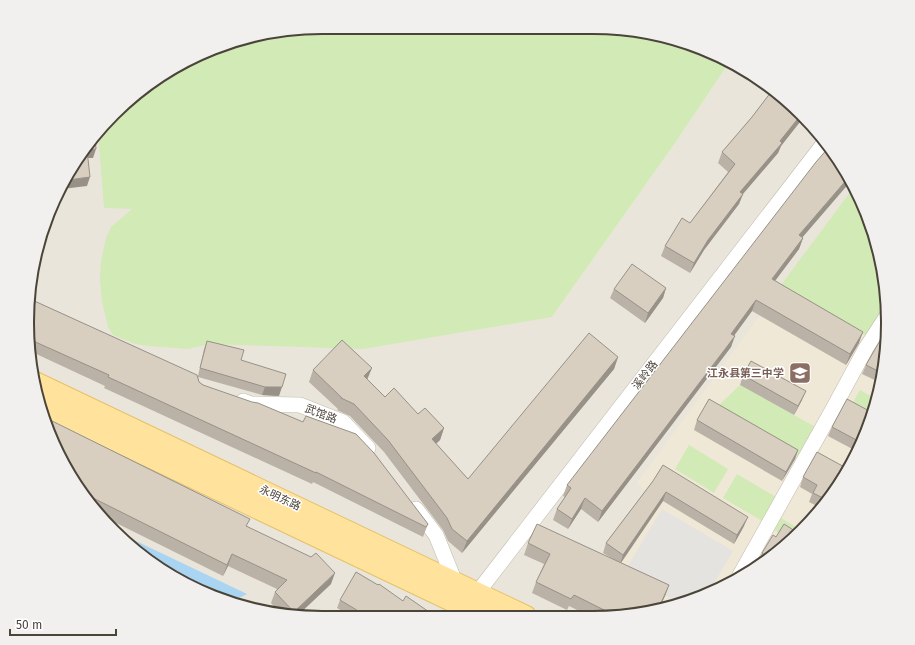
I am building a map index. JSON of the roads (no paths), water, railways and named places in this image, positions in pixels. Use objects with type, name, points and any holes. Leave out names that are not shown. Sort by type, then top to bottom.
[{"type":"main road","name":"永明东路","points":[[41,385],[455,582],[476,606]]},
{"type":"main road","name":"永明东路","points":[[47,408],[476,606],[501,611]]},
{"type":"street","name":"溪岭路","points":[[476,606],[821,147]]},
{"type":"street","points":[[744,567],[866,348],[881,324]]},
{"type":"street","name":"武馆路","points":[[230,397],[251,404],[300,405],[343,422],[377,458]]},
{"type":"street","points":[[409,500],[436,536],[455,582]]},
{"type":"water","points":[[132,539],[247,594],[238,598],[195,581],[162,562]]},
{"type":"place","name":"江永县第三中学","points":[[800,373]]}]
